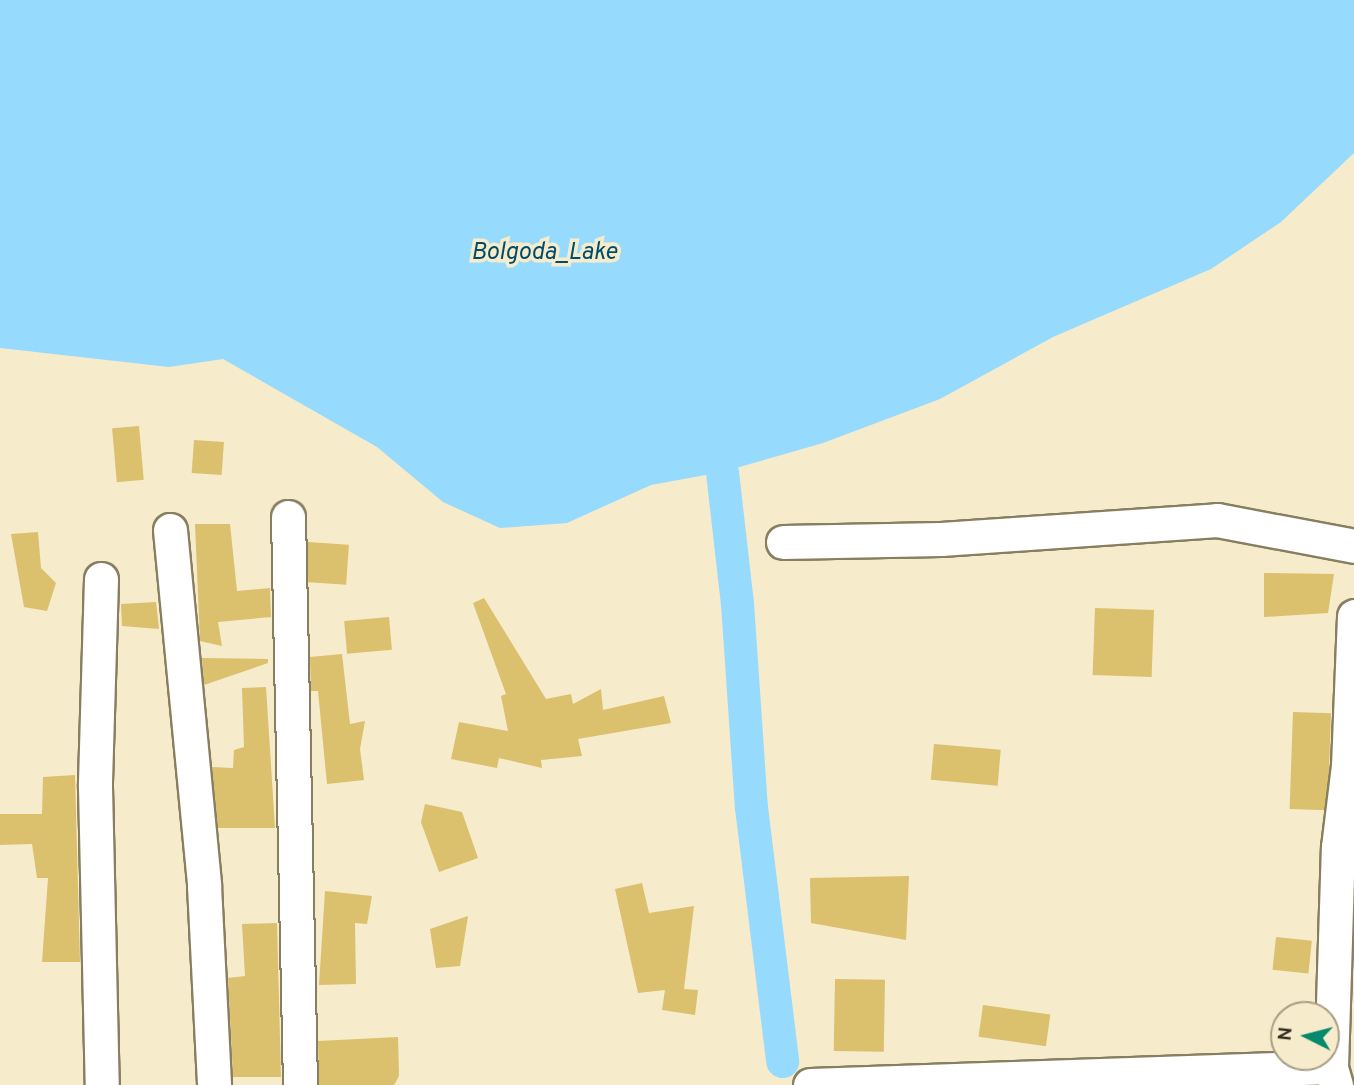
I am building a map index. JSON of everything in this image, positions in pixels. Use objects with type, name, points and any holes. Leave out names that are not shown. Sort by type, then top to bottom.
[{"type":"street","points":[[288,517],[300,1085]]},
{"type":"street","points":[[783,542],[941,539],[1217,520],[1354,546]]},
{"type":"street","points":[[170,530],[204,886],[214,1085]]},
{"type":"street","points":[[101,579],[95,788],[102,1085]]},
{"type":"street","points":[[810,1085],[1333,1076],[1344,979],[1338,847],[1348,766],[1354,616]]},
{"type":"water","name":"Bolgoda_Lake","points":[[0,0],[1354,0],[1354,153],[1281,222],[1211,269],[1053,337],[940,399],[823,443],[722,472],[651,485],[567,523],[500,528],[443,502],[377,447],[223,359],[169,367],[0,348]]},
{"type":"building","points":[[139,426],[144,480],[117,482],[112,428]]},
{"type":"building","points":[[194,440],[224,442],[222,475],[192,473]]},
{"type":"building","points":[[195,524],[230,524],[237,591],[270,588],[271,617],[218,622],[222,646],[200,641]]},
{"type":"building","points":[[38,532],[41,568],[56,583],[47,611],[24,607],[11,534]]},
{"type":"building","points":[[308,542],[349,545],[346,585],[305,582]]},
{"type":"building","points":[[1264,573],[1334,574],[1328,613],[1264,617]]},
{"type":"building","points":[[484,598],[546,699],[571,694],[573,704],[601,689],[603,710],[664,696],[671,723],[578,739],[582,756],[541,760],[542,768],[499,758],[497,768],[451,759],[459,722],[508,731],[501,696],[506,694],[473,603]]},
{"type":"building","points":[[156,602],[159,629],[122,626],[121,604]]},
{"type":"building","points":[[1095,608],[1154,610],[1152,677],[1093,675]]},
{"type":"building","points":[[389,617],[392,650],[347,654],[344,621]]},
{"type":"building","points":[[342,654],[350,724],[365,721],[360,749],[364,780],[327,784],[318,691],[311,691],[310,657]]},
{"type":"building","points":[[202,658],[268,659],[268,663],[204,685]]},
{"type":"building","points":[[266,687],[275,828],[218,828],[212,767],[233,768],[234,750],[244,747],[242,688]]},
{"type":"building","points":[[1293,712],[1331,713],[1328,810],[1290,809]]},
{"type":"building","points":[[934,744],[1001,750],[998,786],[931,780]]},
{"type":"building","points":[[75,775],[80,962],[42,962],[48,878],[37,878],[32,844],[0,845],[0,814],[42,814],[43,777]]},
{"type":"building","points":[[425,804],[462,812],[478,858],[439,872],[421,822]]},
{"type":"building","points":[[909,876],[906,940],[811,923],[810,878]]},
{"type":"building","points":[[642,883],[649,913],[694,906],[684,989],[698,990],[695,1015],[662,1010],[665,990],[638,993],[615,889]]},
{"type":"building","points":[[325,891],[372,896],[367,924],[355,923],[356,984],[319,985]]},
{"type":"building","points":[[468,916],[460,966],[436,968],[430,929]]},
{"type":"building","points":[[277,923],[281,1077],[233,1077],[228,978],[245,976],[242,924]]},
{"type":"building","points":[[1276,937],[1312,941],[1308,974],[1273,970]]},
{"type":"building","points":[[835,979],[885,980],[884,1052],[834,1051]]},
{"type":"building","points":[[983,1005],[1050,1014],[1046,1046],[979,1037]]},
{"type":"building","points":[[398,1037],[399,1076],[394,1085],[319,1085],[318,1041]]},
{"type":"waterway","points":[[722,472],[737,603],[751,807],[782,1061]]}]
